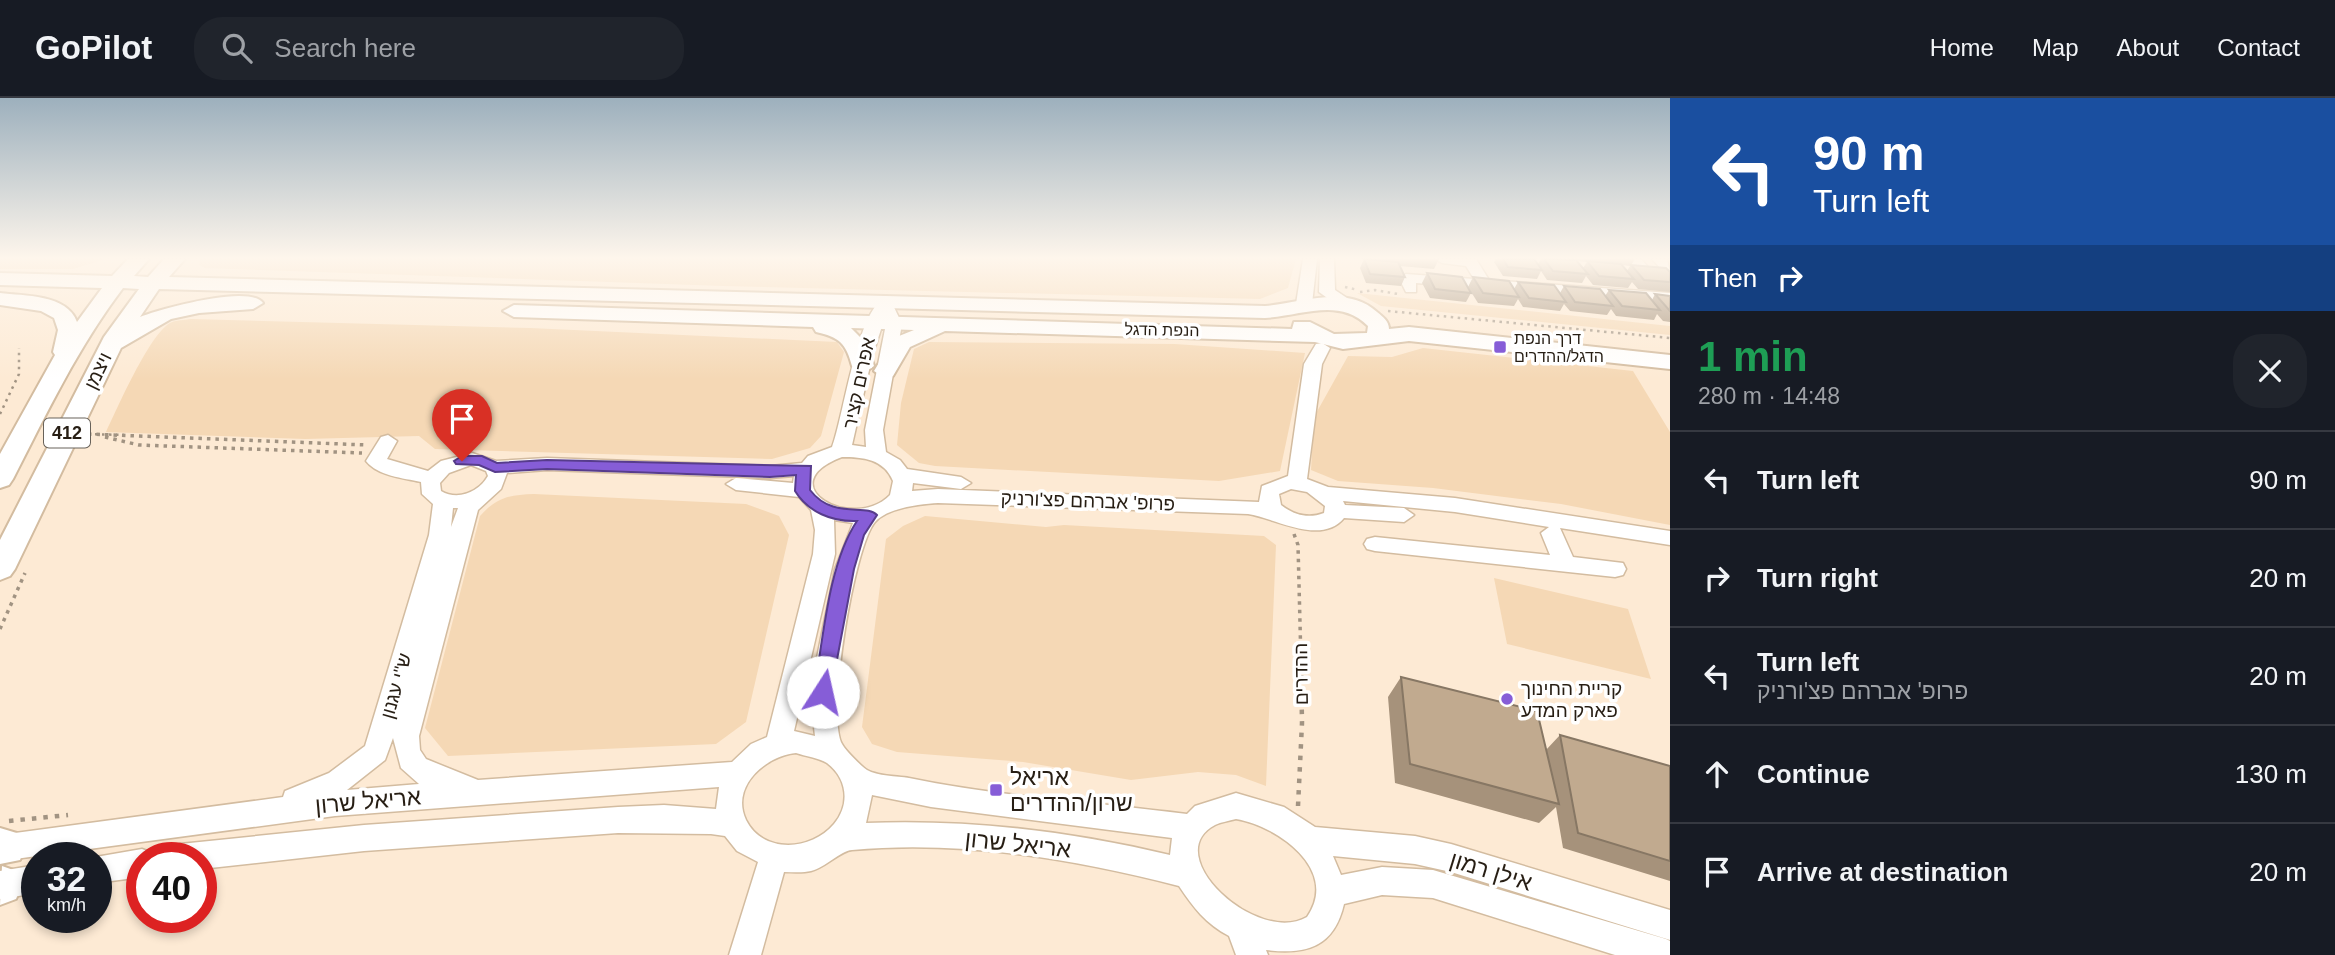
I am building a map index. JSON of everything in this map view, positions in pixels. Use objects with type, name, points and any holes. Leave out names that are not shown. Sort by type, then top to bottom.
[{"type":"main road","points":[[7,299],[46,305],[64,315],[69,330],[62,364]]},
{"type":"main road","name":"ויצמן","points":[[0,479],[62,364],[104,299]]},
{"type":"main road","name":"ויצמן","points":[[0,569],[106,354],[142,299]]},
{"type":"main road","points":[[106,354],[135,330],[158,318],[234,299]]},
{"type":"main road","name":"הנפת הדגל","points":[[353,299],[780,321],[1273,332],[1320,342],[1351,343],[1377,337]]},
{"type":"main road","name":"הנפת הדגל","points":[[570,299],[1265,312],[1327,302],[1363,306]]},
{"type":"main road","points":[[1363,306],[1379,325],[1377,337],[1393,333],[1432,336],[1670,362]]},
{"type":"main road","points":[[1363,306],[1670,345]]},
{"type":"main road","points":[[1300,307],[1295,319],[1320,342]]},
{"type":"main road","points":[[780,321],[846,333],[857,342],[863,366]]},
{"type":"main road","points":[[885,371],[896,350],[910,337],[936,329],[976,327]]},
{"type":"street","points":[[1300,307],[1302,299]]},
{"type":"street","points":[[1344,299],[1363,306]]},
{"type":"street","name":"אפרים קציר","points":[[840,452],[849,434],[872,323],[885,304]]},
{"type":"street","name":"אפרים קציר","points":[[877,455],[874,430],[894,324],[885,304]]},
{"type":"street","points":[[1298,478],[1313,364],[1320,342]]},
{"type":"street","points":[[385,447],[376,461],[381,465],[432,478]]},
{"type":"street","points":[[802,491],[753,485],[496,474],[482,460],[462,461],[442,468],[432,478],[429,489],[444,501],[476,498],[496,474],[547,464],[770,472],[806,469],[820,458],[840,452],[877,455],[896,467],[902,475],[903,487],[898,499],[881,512],[844,516],[821,510],[802,491],[801,484],[806,469]]},
{"type":"street","name":"פרופ' אברהם פצ'ורניק","points":[[902,475],[962,483],[1278,509]]},
{"type":"street","points":[[1330,502],[1334,517],[1321,524],[1278,509],[1273,486],[1288,482],[1307,485],[1330,502],[1670,552]]},
{"type":"street","name":"פרופ' אברהם פצ'ורניק","points":[[898,499],[964,496],[1278,509]]},
{"type":"street","name":"ש\"י עגנון","points":[[476,498],[468,509],[458,539],[406,736],[405,750],[414,767],[426,775],[486,791]]},
{"type":"street","name":"ש\"י עגנון","points":[[270,810],[341,782],[362,768],[376,752],[440,535],[444,501]]},
{"type":"street","points":[[1330,502],[1455,505],[1670,538]]},
{"type":"street","points":[[779,744],[824,554],[826,530],[821,510]]},
{"type":"street","points":[[829,749],[823,692],[846,569],[857,534],[869,515]]},
{"type":"street","points":[[1552,533],[1565,563]]},
{"type":"street","points":[[1375,544],[1615,569]]},
{"type":"street","points":[[804,742],[829,749],[841,757],[858,780],[860,809],[845,837],[831,849],[813,857],[793,859],[774,857],[750,844],[734,825],[729,807],[730,789],[737,773],[762,750],[779,744],[804,742]]},
{"type":"street","name":"אריאל שרון","points":[[6,868],[270,810],[486,791],[666,781],[737,773]]},
{"type":"street","name":"אריאל שרון","points":[[858,780],[931,795],[1191,827]]},
{"type":"street","points":[[1236,806],[1277,817],[1302,835],[1320,856],[1331,892],[1329,908],[1308,943],[1267,938],[1247,942],[1200,896],[1188,874],[1184,857],[1191,827],[1209,812],[1236,806]]},
{"type":"street","name":"אריאל שרון","points":[[217,853],[255,847],[470,830],[672,818],[734,825]]},
{"type":"street","name":"אילן רמון","points":[[1302,835],[1415,850],[1451,858],[1670,925]]},
{"type":"street","name":"אריאל שרון","points":[[845,837],[942,836],[1063,849],[1129,858],[1188,874]]},
{"type":"street","points":[[746,955],[774,857]]},
{"type":"street","name":"אילן רמון","points":[[1331,892],[1382,881],[1433,884],[1666,955]]},
{"type":"path","points":[[1361,299],[1363,306],[1670,337]]},
{"type":"path","points":[[1387,309],[1670,337]]},
{"type":"path","points":[[0,414],[19,379],[22,366],[19,348]]},
{"type":"path","points":[[86,434],[385,447],[139,444],[86,434]]},
{"type":"path","name":"ההדרים","points":[[1278,509],[1298,545],[1302,835]]},
{"type":"shaded area","points":[[1368,299],[1414,299],[1670,326],[1670,335],[1381,306]]},
{"type":"shaded area","points":[[191,319],[530,328],[837,342],[844,352],[821,436],[810,448],[772,459],[435,449],[419,436],[305,439],[106,432],[134,373],[162,330],[170,323]]},
{"type":"shaded area","points":[[929,342],[1175,344],[1305,353],[1280,471],[1219,481],[919,463],[897,445],[901,403],[914,349]]},
{"type":"shaded area","points":[[1423,348],[1633,371],[1670,432],[1670,525],[1561,504],[1433,488],[1338,481],[1311,470],[1314,417],[1348,356],[1392,357]]},
{"type":"shaded area","points":[[534,494],[746,504],[779,516],[789,535],[746,722],[716,744],[448,756],[425,728],[480,516],[504,498]]},
{"type":"shaded area","points":[[925,516],[1046,527],[1064,525],[1264,536],[1276,545],[1266,786],[1236,775],[1198,772],[1131,780],[1023,762],[897,752],[872,744],[862,727],[886,539],[903,526]]},
{"type":"shaded area","points":[[1494,578],[1628,609],[1651,679],[1507,644]]},
{"type":"building","points":[[1538,299],[1564,299],[1566,302]]},
{"type":"building","points":[[1573,299],[1608,299],[1613,306],[1575,302]]},
{"type":"building","points":[[1616,299],[1651,299],[1660,310],[1622,306]]},
{"type":"building","points":[[1659,299],[1670,299],[1670,311]]},
{"type":"building","points":[[1401,677],[1537,711],[1559,804],[1410,764]]},
{"type":"building","points":[[1560,735],[1670,766],[1670,861],[1578,833]]},
{"type":"place","name":"דרך הנפת הדגל/ההדרים","points":[[1500,347]]},
{"type":"place","name":"קריית החינוך פארק המדע","points":[[1507,699]]},
{"type":"place","name":"אריאל שרון/ההדרים","points":[[996,790]]},
{"type":"route","points":[[462,461],[482,460],[495,467],[547,464],[770,472],[806,469],[802,476],[802,491],[813,505],[832,514],[857,517],[869,515],[857,534],[846,569],[823,692]]}]
